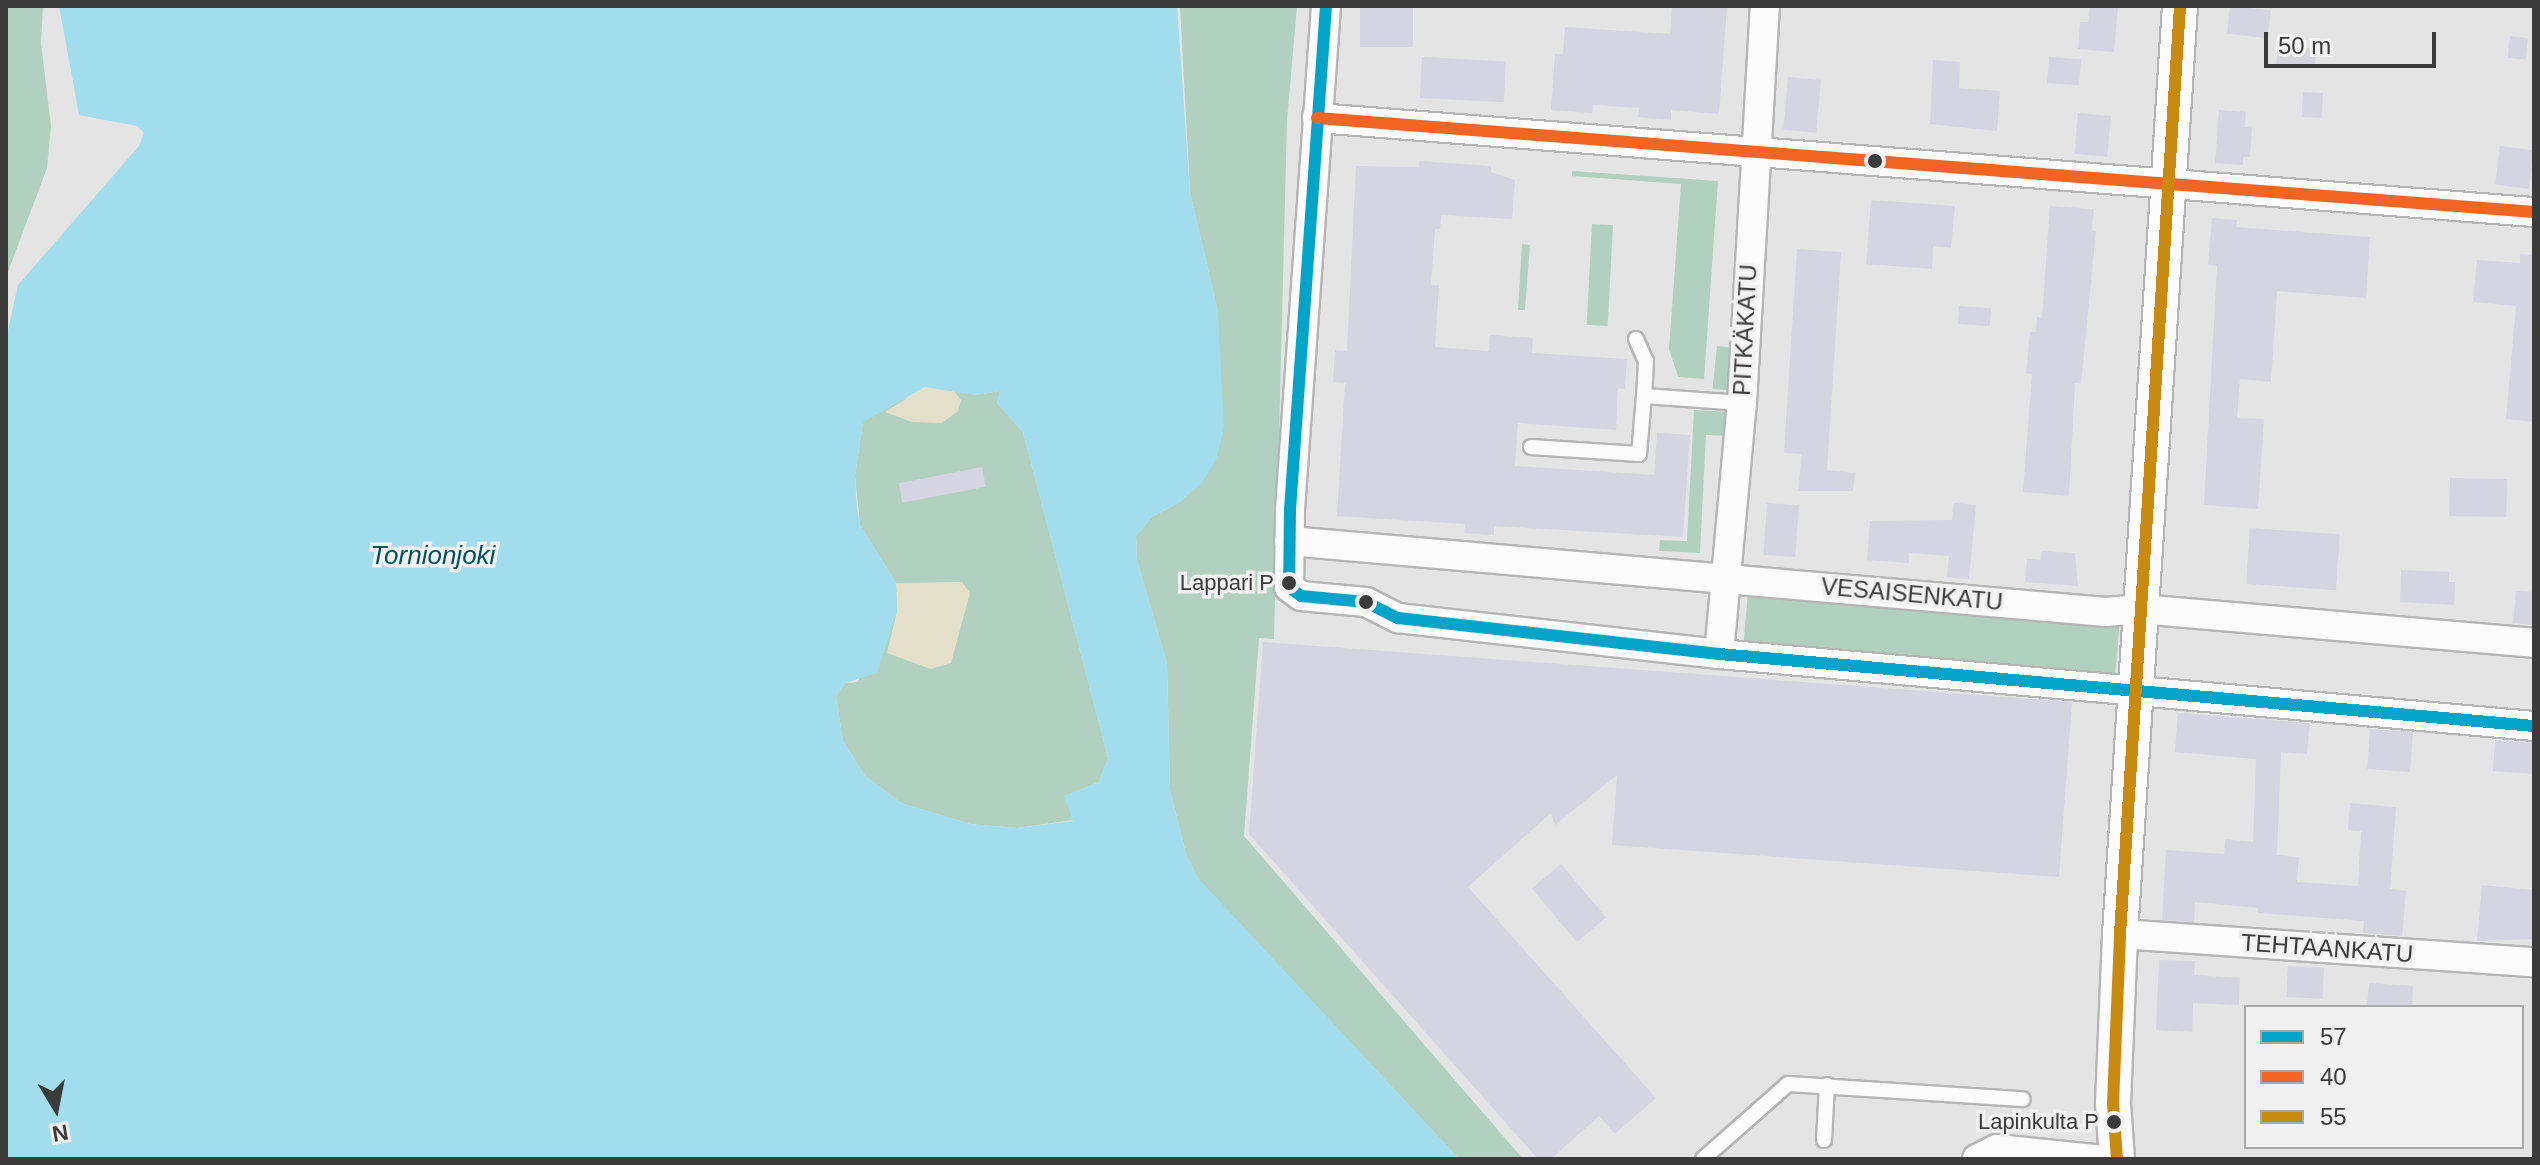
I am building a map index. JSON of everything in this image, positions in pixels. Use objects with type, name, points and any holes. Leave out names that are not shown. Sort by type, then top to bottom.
[{"type":"street","points":[[1326,6],[1289,541],[1289,587],[1301,596],[1366,602],[1398,618],[1719,654],[2534,726]]},
{"type":"street","name":"PITKÄKATU","points":[[1719,654],[1742,403],[1754,153],[1765,6]]},
{"type":"street","points":[[2117,1159],[2113,1103],[2120,934],[2180,6]]},
{"type":"street","points":[[1317,118],[2534,212]]},
{"type":"street","name":"VESAISENKATU","points":[[1289,541],[1728,576],[2106,612],[2139,609],[2534,643]]},
{"type":"street","name":"TEHTAANKATU","points":[[2120,934],[2534,962]]},
{"type":"street","points":[[1977,1159],[1997,1149],[2096,1159]]},
{"type":"lane","points":[[1531,447],[1639,454],[1646,361],[1636,339]]},
{"type":"lane","points":[[1644,396],[1742,403]]},
{"type":"lane","points":[[1703,1159],[1788,1084],[2023,1099]]},
{"type":"lane","points":[[1824,1140],[1827,1085]]},
{"type":"green space","points":[[6,6],[43,6],[41,43],[51,126],[47,168],[6,277]]},
{"type":"green space","points":[[1180,6],[1297,6],[1287,120],[1274,639],[1259,638],[1244,836],[1523,1159],[1459,1159],[1198,879],[1186,854],[1170,790],[1167,663],[1137,560],[1136,536],[1152,517],[1180,502],[1218,312],[1190,192]]},
{"type":"green space","points":[[1572,171],[1718,181],[1704,379],[1678,377],[1669,349],[1681,184],[1572,176]]},
{"type":"green space","points":[[1592,224],[1613,225],[1608,326],[1587,325]]},
{"type":"green space","points":[[1522,244],[1530,245],[1525,310],[1518,310]]},
{"type":"green space","points":[[1717,346],[1737,348],[1732,391],[1713,389]]},
{"type":"green space","points":[[940,387],[975,395],[1000,391],[997,403],[1023,432],[1108,758],[1099,782],[1065,796],[1074,820],[1017,828],[970,824],[901,803],[865,776],[843,741],[836,696],[845,683],[858,682],[896,583],[860,525],[855,476],[863,422],[898,401]]},
{"type":"green space","points":[[1694,410],[1731,412],[1730,436],[1706,435],[1700,553],[1659,551],[1660,540],[1687,541]]},
{"type":"green space","points":[[1748,592],[2120,625],[2115,673],[1744,641]]},
{"type":"sand","points":[[925,387],[954,391],[961,400],[958,411],[942,423],[912,422],[885,412]]},
{"type":"sand","points":[[962,582],[970,593],[951,663],[931,669],[887,653],[897,611],[896,583]]},
{"type":"water","name":"Tornionjoki","points":[[59,6],[1177,6],[1190,192],[1218,312],[1224,428],[1216,460],[1201,484],[1180,502],[1152,517],[1136,536],[1137,560],[1167,663],[1170,790],[1186,854],[1199,879],[1459,1159],[6,1159],[6,339],[18,285],[139,146],[144,133],[137,126],[79,115]],"holes":[[[925,387],[975,395],[1000,391],[997,403],[1023,432],[1108,758],[1099,782],[1064,796],[1073,821],[1017,828],[970,824],[901,803],[865,776],[843,741],[836,696],[845,683],[877,673],[897,611],[896,583],[860,525],[855,476],[863,422]]]},
{"type":"building","points":[[1360,6],[1413,6],[1413,47],[1360,47]]},
{"type":"building","points":[[1672,6],[1727,6],[1719,114],[1671,110],[1671,120],[1638,117],[1639,108],[1593,105],[1592,113],[1551,110],[1555,54],[1563,54],[1565,27],[1670,34]]},
{"type":"building","points":[[2090,6],[2118,8],[2114,52],[2078,49],[2080,22],[2088,22]]},
{"type":"building","points":[[2230,6],[2271,10],[2268,38],[2227,34]]},
{"type":"building","points":[[2510,36],[2528,38],[2526,60],[2508,58]]},
{"type":"building","points":[[2278,45],[2317,49],[2315,68],[2276,64]]},
{"type":"building","points":[[1422,57],[1506,61],[1504,102],[1420,98]]},
{"type":"building","points":[[2049,57],[2081,59],[2079,85],[2047,83]]},
{"type":"building","points":[[1933,60],[1960,62],[1959,88],[2000,91],[1997,131],[1930,124]]},
{"type":"building","points":[[1788,77],[1821,80],[1816,133],[1783,130]]},
{"type":"building","points":[[2303,92],[2323,93],[2322,118],[2302,117]]},
{"type":"building","points":[[2219,110],[2246,112],[2245,127],[2252,128],[2250,157],[2243,157],[2243,165],[2215,163]]},
{"type":"building","points":[[2078,113],[2111,116],[2107,157],[2074,154]]},
{"type":"building","points":[[2500,146],[2534,150],[2529,189],[2495,185]]},
{"type":"building","points":[[1419,161],[1491,166],[1491,172],[1515,180],[1512,219],[1441,215],[1440,229],[1435,229],[1431,285],[1439,285],[1435,347],[1489,351],[1490,335],[1533,338],[1532,353],[1627,359],[1625,389],[1618,388],[1616,430],[1518,423],[1515,466],[1654,475],[1657,433],[1690,435],[1683,537],[1494,526],[1494,535],[1464,533],[1465,524],[1337,516],[1345,383],[1333,382],[1335,350],[1347,351],[1356,166],[1419,167]]},
{"type":"building","points":[[1871,200],[1955,206],[1951,248],[1933,246],[1932,269],[1866,264]]},
{"type":"building","points":[[2050,206],[2094,209],[2092,230],[2096,231],[2081,384],[2075,383],[2069,496],[2023,492],[2032,374],[2026,373],[2030,332],[2036,332],[2037,317],[2042,318]]},
{"type":"building","points":[[2212,218],[2237,220],[2236,227],[2370,237],[2366,298],[2277,291],[2271,382],[2240,379],[2237,418],[2264,419],[2258,509],[2204,505],[2217,266],[2208,265]]},
{"type":"building","points":[[1797,249],[1841,252],[1827,470],[1855,473],[1853,491],[1798,491],[1802,454],[1784,453]]},
{"type":"building","points":[[2520,254],[2534,255],[2534,422],[2506,419],[2516,306],[2473,302],[2477,260],[2520,263]]},
{"type":"building","points":[[1959,306],[1991,308],[1990,326],[1958,324]]},
{"type":"building","points":[[982,467],[986,487],[902,503],[899,483]]},
{"type":"building","points":[[2450,478],[2507,479],[2506,517],[2449,516]]},
{"type":"building","points":[[1767,503],[1799,505],[1795,557],[1763,555]]},
{"type":"building","points":[[1954,503],[1976,505],[1969,579],[1947,577],[1949,556],[1909,553],[1909,563],[1867,560],[1870,521],[1952,520]]},
{"type":"building","points":[[2250,528],[2340,534],[2336,590],[2246,584]]},
{"type":"building","points":[[2042,551],[2075,553],[2078,586],[2025,582],[2027,559],[2041,560]]},
{"type":"building","points":[[2401,570],[2449,572],[2449,582],[2455,582],[2454,605],[2400,602]]},
{"type":"building","points":[[2516,591],[2534,592],[2534,625],[2513,623]]},
{"type":"building","points":[[1263,642],[2072,702],[2059,877],[1612,845],[1617,775],[1555,825],[1551,813],[1468,887],[1656,1098],[1615,1134],[1599,1116],[1551,1159],[1538,1159],[1249,834]]},
{"type":"building","points":[[2178,713],[2310,723],[2307,754],[2281,752],[2277,855],[2299,857],[2297,882],[2358,886],[2361,831],[2348,830],[2350,803],[2396,807],[2390,889],[2406,891],[2402,936],[2363,933],[2364,921],[2258,913],[2258,908],[2195,902],[2194,922],[2162,920],[2166,850],[2224,854],[2225,839],[2253,842],[2256,759],[2175,752]]},
{"type":"building","points":[[2370,729],[2413,732],[2410,772],[2367,769]]},
{"type":"building","points":[[2495,740],[2534,743],[2532,774],[2493,771]]},
{"type":"building","points":[[1561,864],[1606,918],[1577,942],[1532,888]]},
{"type":"building","points":[[2482,885],[2534,890],[2534,939],[2477,941]]},
{"type":"building","points":[[2159,960],[2195,961],[2194,975],[2240,978],[2239,1005],[2193,1003],[2192,1032],[2156,1030]]},
{"type":"building","points":[[2288,966],[2324,968],[2322,999],[2286,997]]},
{"type":"building","points":[[2369,983],[2413,986],[2412,1005],[2367,1005]]},
{"type":"transit line","name":"57","points":[[1326,6],[1290,510],[1289,587],[1301,596],[1366,602],[1398,618],[1719,654],[2534,726]]},
{"type":"transit line","name":"55","points":[[2117,1159],[2113,1103],[2120,934],[2180,6]]},
{"type":"transit line","name":"40","points":[[1317,118],[2534,212]]},
{"type":"place","name":"Lappari P","points":[[1289,583]]},
{"type":"place","name":"Lapinkulta P","points":[[2114,1122]]}]
